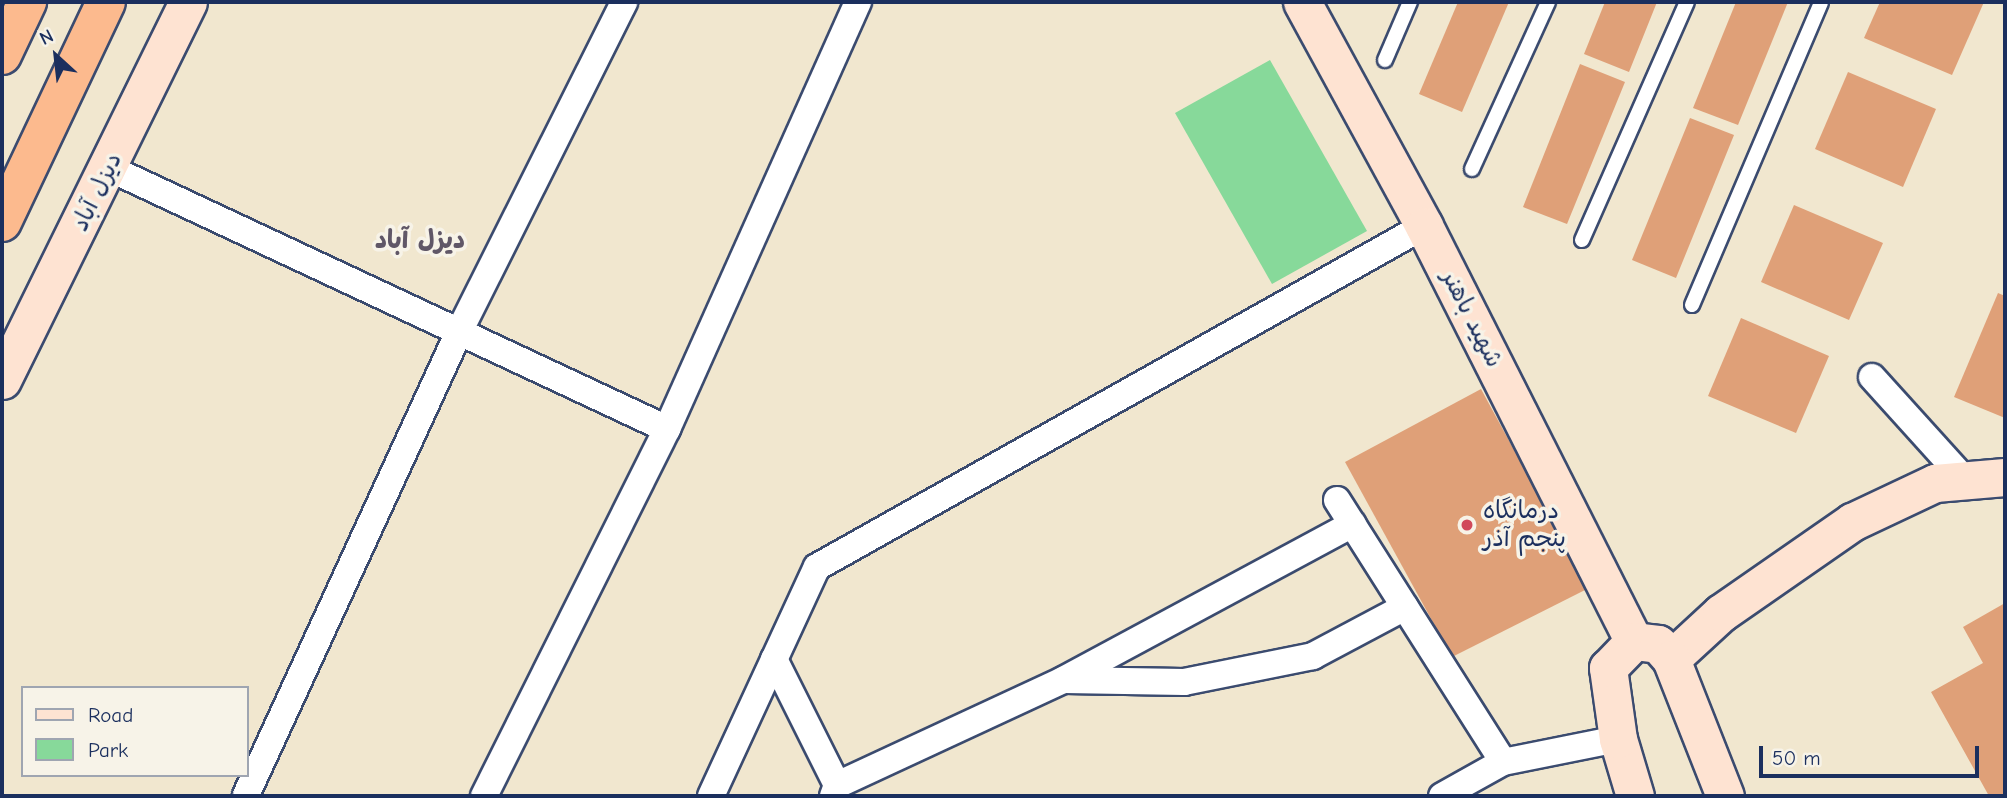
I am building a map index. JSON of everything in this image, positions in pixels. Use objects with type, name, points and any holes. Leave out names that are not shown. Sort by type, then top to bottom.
[{"type":"highway","points":[[2,55],[27,2]]},
{"type":"highway","points":[[2,222],[106,2]]},
{"type":"street","name":"دیزل آباد","points":[[2,380],[109,168],[188,2]]},
{"type":"street","points":[[246,795],[459,332],[624,2]]},
{"type":"street","points":[[484,796],[667,429],[858,2]]},
{"type":"street","name":"شهید باهنر","points":[[1302,2],[1424,226],[1634,641]]},
{"type":"street","points":[[109,168],[667,429]]},
{"type":"street","points":[[710,796],[817,566],[1424,226]]},
{"type":"street","points":[[1872,377],[1966,481]]},
{"type":"street","points":[[1671,659],[1721,613],[1852,522],[1935,484],[2005,477]]},
{"type":"street","points":[[1337,500],[1503,762]]},
{"type":"street","points":[[774,659],[835,791],[1063,680],[1353,524]]},
{"type":"street","points":[[1063,680],[1184,682],[1313,656],[1405,607]]},
{"type":"street","points":[[1635,796],[1618,739],[1608,668],[1634,641],[1658,644],[1671,659],[1725,796]]},
{"type":"street","points":[[1442,796],[1503,762],[1618,739]]},
{"type":"lane","points":[[1385,60],[1410,2]]},
{"type":"lane","points":[[1472,169],[1548,2]]},
{"type":"lane","points":[[1582,240],[1687,2]]},
{"type":"lane","points":[[1692,305],[1821,2]]},
{"type":"green space","points":[[1270,60],[1367,231],[1272,284],[1175,113]]},
{"type":"building","points":[[1458,2],[1509,2],[1462,112],[1419,94]]},
{"type":"building","points":[[1605,2],[1657,2],[1629,72],[1584,54]]},
{"type":"building","points":[[1736,2],[1788,2],[1738,125],[1693,108]]},
{"type":"building","points":[[1880,2],[1984,2],[1952,75],[1864,38]]},
{"type":"building","points":[[1580,64],[1625,82],[1567,224],[1523,207]]},
{"type":"building","points":[[1848,72],[1936,109],[1903,187],[1815,149]]},
{"type":"building","points":[[1690,118],[1734,135],[1676,278],[1632,260]]},
{"type":"building","points":[[1794,205],[1883,243],[1849,320],[1761,282]]},
{"type":"building","points":[[1998,293],[2005,296],[2005,418],[1954,397]]},
{"type":"building","points":[[1741,318],[1829,356],[1796,433],[1708,396]]},
{"type":"building","name":"درمانگاه پنجم آذر","points":[[1481,389],[1589,588],[1452,657],[1345,462]]},
{"type":"building","points":[[2005,603],[2005,796],[1989,796],[1931,692],[1983,663],[1963,627]]},
{"type":"place","name":"درمانگاه پنجم آذر","points":[[1467,525]]},
{"type":"district","name":"دیزل آباد","points":[[420,241]]}]
